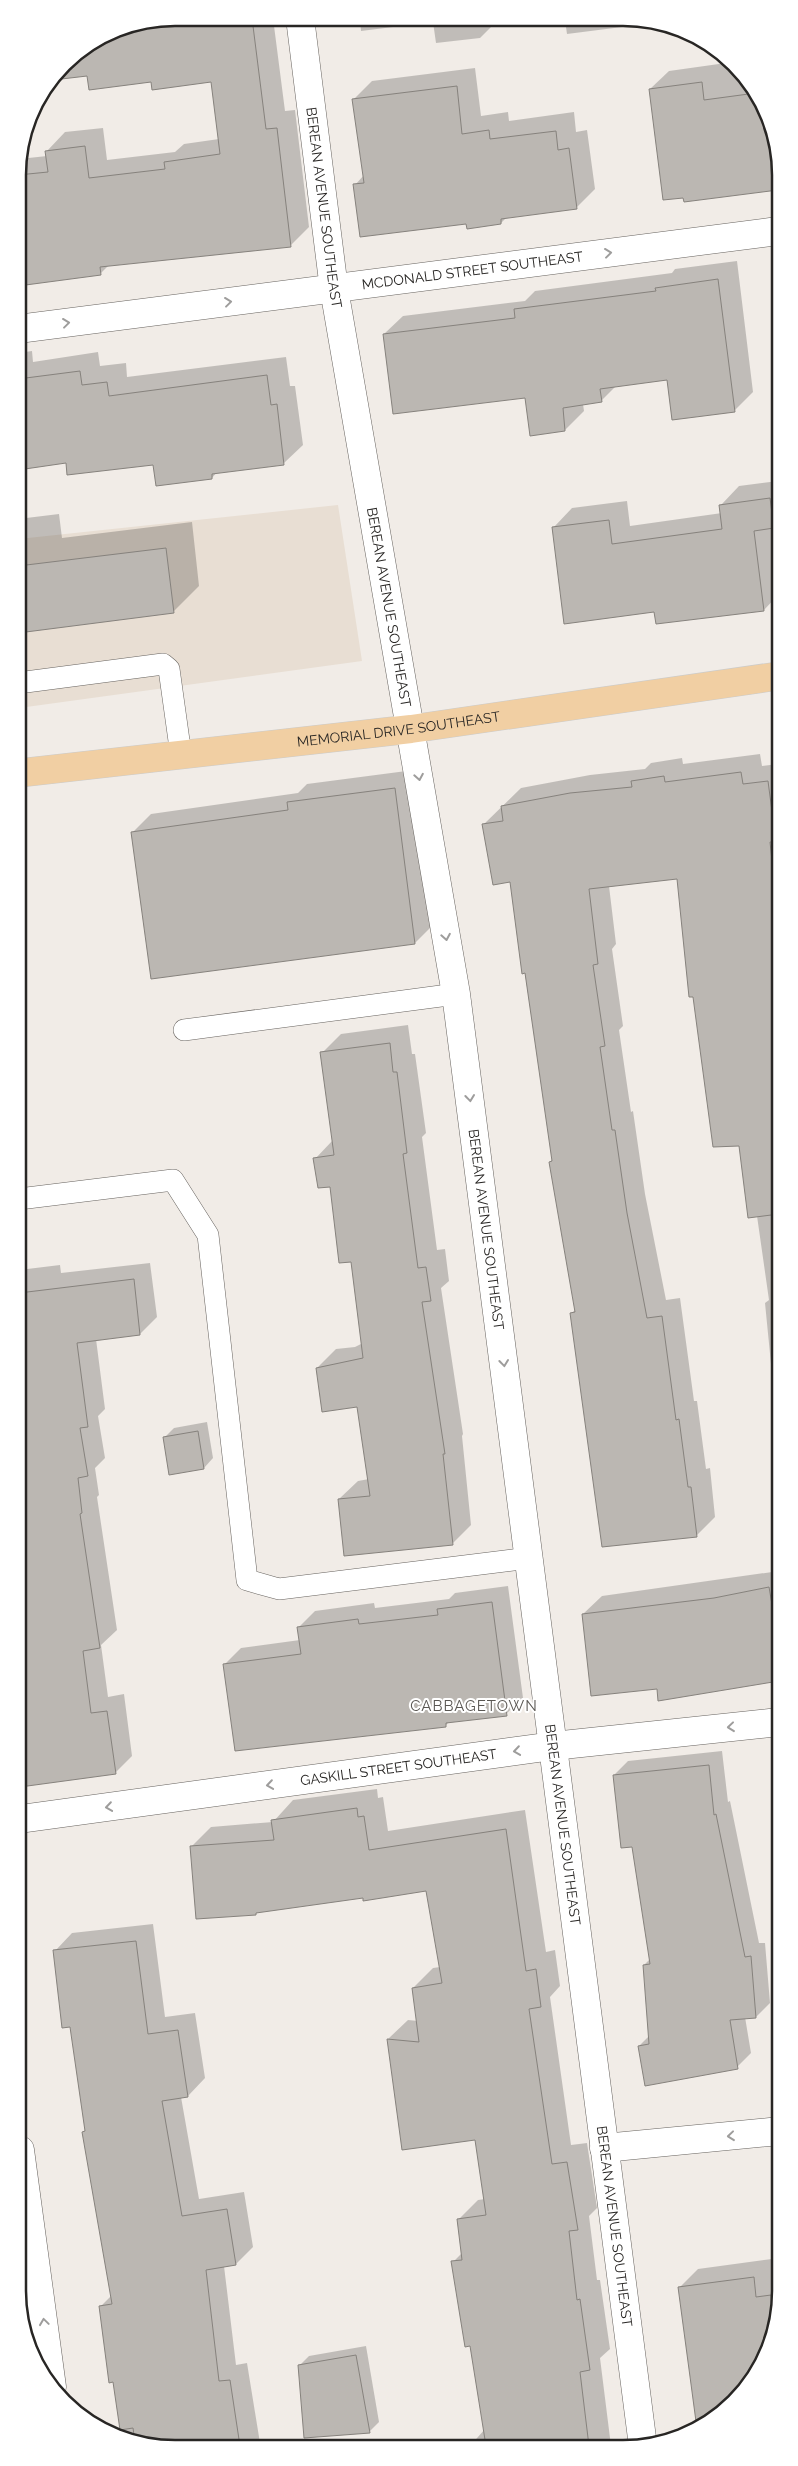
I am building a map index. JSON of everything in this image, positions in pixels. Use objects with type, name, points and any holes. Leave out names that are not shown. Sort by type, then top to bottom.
[{"type":"main road","name":"MEMORIAL DRIVE SOUTHEAST","points":[[27,772],[410,729],[772,677]]},
{"type":"street","name":"BEREAN AVENUE SOUTHEAST","points":[[301,26],[334,289],[456,994],[641,2438]]},
{"type":"street","name":"MCDONALD STREET SOUTHEAST","points":[[27,328],[772,232]]},
{"type":"street","name":"GASKILL STREET SOUTHEAST","points":[[26,1818],[553,1746],[771,1723]]},
{"type":"street","points":[[604,2148],[771,2132]]},
{"type":"street","points":[[26,2195],[50,2370]]},
{"type":"lane","points":[[27,682],[163,664],[169,669],[181,755]]},
{"type":"lane","points":[[184,1030],[456,994]]},
{"type":"lane","points":[[27,1198],[173,1180],[208,1236],[247,1580],[279,1589],[529,1558]]},
{"type":"shaded area","points":[[338,505],[362,661],[27,707],[27,538]]},
{"type":"building","points":[[175,26],[253,26],[266,129],[277,128],[291,247],[100,267],[101,275],[27,285],[27,174],[48,172],[45,151],[85,146],[89,178],[165,169],[164,162],[220,154],[211,82],[152,90],[151,82],[89,90],[87,76],[62,79],[85,57],[101,46],[127,34],[146,29]]},
{"type":"building","points":[[702,82],[704,100],[747,94],[764,127],[769,146],[772,191],[684,202],[683,198],[663,200],[649,89]]},
{"type":"building","points":[[457,86],[462,134],[489,130],[490,139],[556,131],[558,150],[569,148],[577,209],[501,219],[501,224],[467,229],[466,224],[360,237],[353,184],[364,183],[352,99]]},
{"type":"building","points":[[718,279],[735,412],[672,420],[667,380],[600,389],[602,402],[563,408],[565,431],[530,436],[525,398],[393,414],[383,334],[515,318],[514,309],[656,291],[655,288]]},
{"type":"building","points":[[80,371],[82,385],[107,382],[109,396],[267,375],[271,405],[277,404],[284,465],[212,474],[212,479],[156,486],[153,465],[67,475],[66,463],[27,469],[27,378]]},
{"type":"building","points":[[770,498],[772,528],[754,531],[764,611],[656,624],[654,612],[564,624],[552,527],[609,520],[612,544],[722,529],[719,505]]},
{"type":"building","points":[[166,548],[174,613],[27,632],[27,565]]},
{"type":"building","points":[[741,772],[743,784],[768,781],[772,809],[772,842],[770,842],[772,858],[772,1215],[748,1218],[739,1146],[713,1147],[693,997],[689,997],[677,879],[589,889],[598,964],[593,965],[605,1046],[600,1047],[612,1130],[615,1130],[627,1213],[647,1318],[662,1316],[676,1420],[679,1419],[688,1487],[691,1487],[697,1537],[602,1547],[570,1313],[575,1312],[549,1162],[552,1161],[525,973],[522,974],[510,882],[493,885],[482,824],[503,821],[501,806],[570,793],[632,787],[631,781],[664,776],[665,782]]},
{"type":"building","points":[[395,788],[415,944],[151,979],[131,832],[288,810],[287,802]]},
{"type":"building","points":[[390,1043],[393,1072],[397,1072],[407,1153],[403,1154],[418,1268],[426,1267],[431,1301],[422,1302],[445,1454],[443,1454],[453,1545],[344,1556],[338,1499],[370,1496],[357,1407],[322,1412],[316,1368],[363,1358],[351,1262],[339,1263],[330,1187],[318,1188],[313,1158],[334,1155],[320,1052]]},
{"type":"building","points":[[134,1279],[140,1335],[77,1343],[88,1427],[80,1428],[88,1476],[78,1478],[82,1513],[80,1514],[100,1648],[83,1651],[91,1713],[107,1711],[116,1774],[26,1786],[26,1292]]},
{"type":"building","points":[[198,1431],[204,1469],[169,1475],[163,1437]]},
{"type":"building","points":[[769,1587],[771,1601],[771,1682],[658,1701],[657,1689],[591,1696],[582,1614],[714,1598]]},
{"type":"building","points":[[492,1602],[507,1716],[446,1723],[446,1727],[235,1751],[223,1664],[301,1654],[297,1627],[358,1619],[359,1624],[438,1615],[437,1609]]},
{"type":"building","points":[[709,1765],[714,1815],[716,1814],[745,1957],[751,1956],[756,2018],[730,2020],[738,2069],[645,2086],[638,2046],[649,2044],[643,1965],[650,1964],[632,1847],[621,1848],[613,1775]]},
{"type":"building","points":[[357,1808],[358,1817],[364,1816],[369,1850],[506,1829],[526,1971],[536,1969],[541,2007],[529,2009],[552,2164],[567,2162],[578,2230],[569,2231],[577,2300],[580,2299],[590,2370],[580,2372],[588,2440],[485,2440],[470,2346],[465,2347],[451,2261],[462,2260],[457,2219],[486,2215],[475,2140],[402,2150],[387,2039],[419,2042],[412,1988],[442,1983],[426,1891],[363,1901],[363,1898],[256,1913],[256,1915],[196,1919],[190,1846],[274,1840],[271,1820]]},
{"type":"building","points":[[136,1941],[148,2034],[178,2030],[188,2097],[162,2101],[182,2216],[227,2209],[236,2265],[206,2270],[219,2381],[230,2380],[239,2440],[175,2440],[134,2434],[133,2428],[120,2429],[113,2382],[109,2383],[99,2306],[112,2304],[82,2132],[85,2131],[70,2027],[62,2028],[53,1950]]},
{"type":"building","points":[[754,2277],[756,2297],[771,2295],[767,2329],[752,2365],[728,2396],[696,2421],[678,2287]]},
{"type":"building","points":[[356,2355],[370,2433],[304,2438],[298,2365]]},
{"type":"district","name":"CABBAGETOWN","points":[[474,1706]]}]
